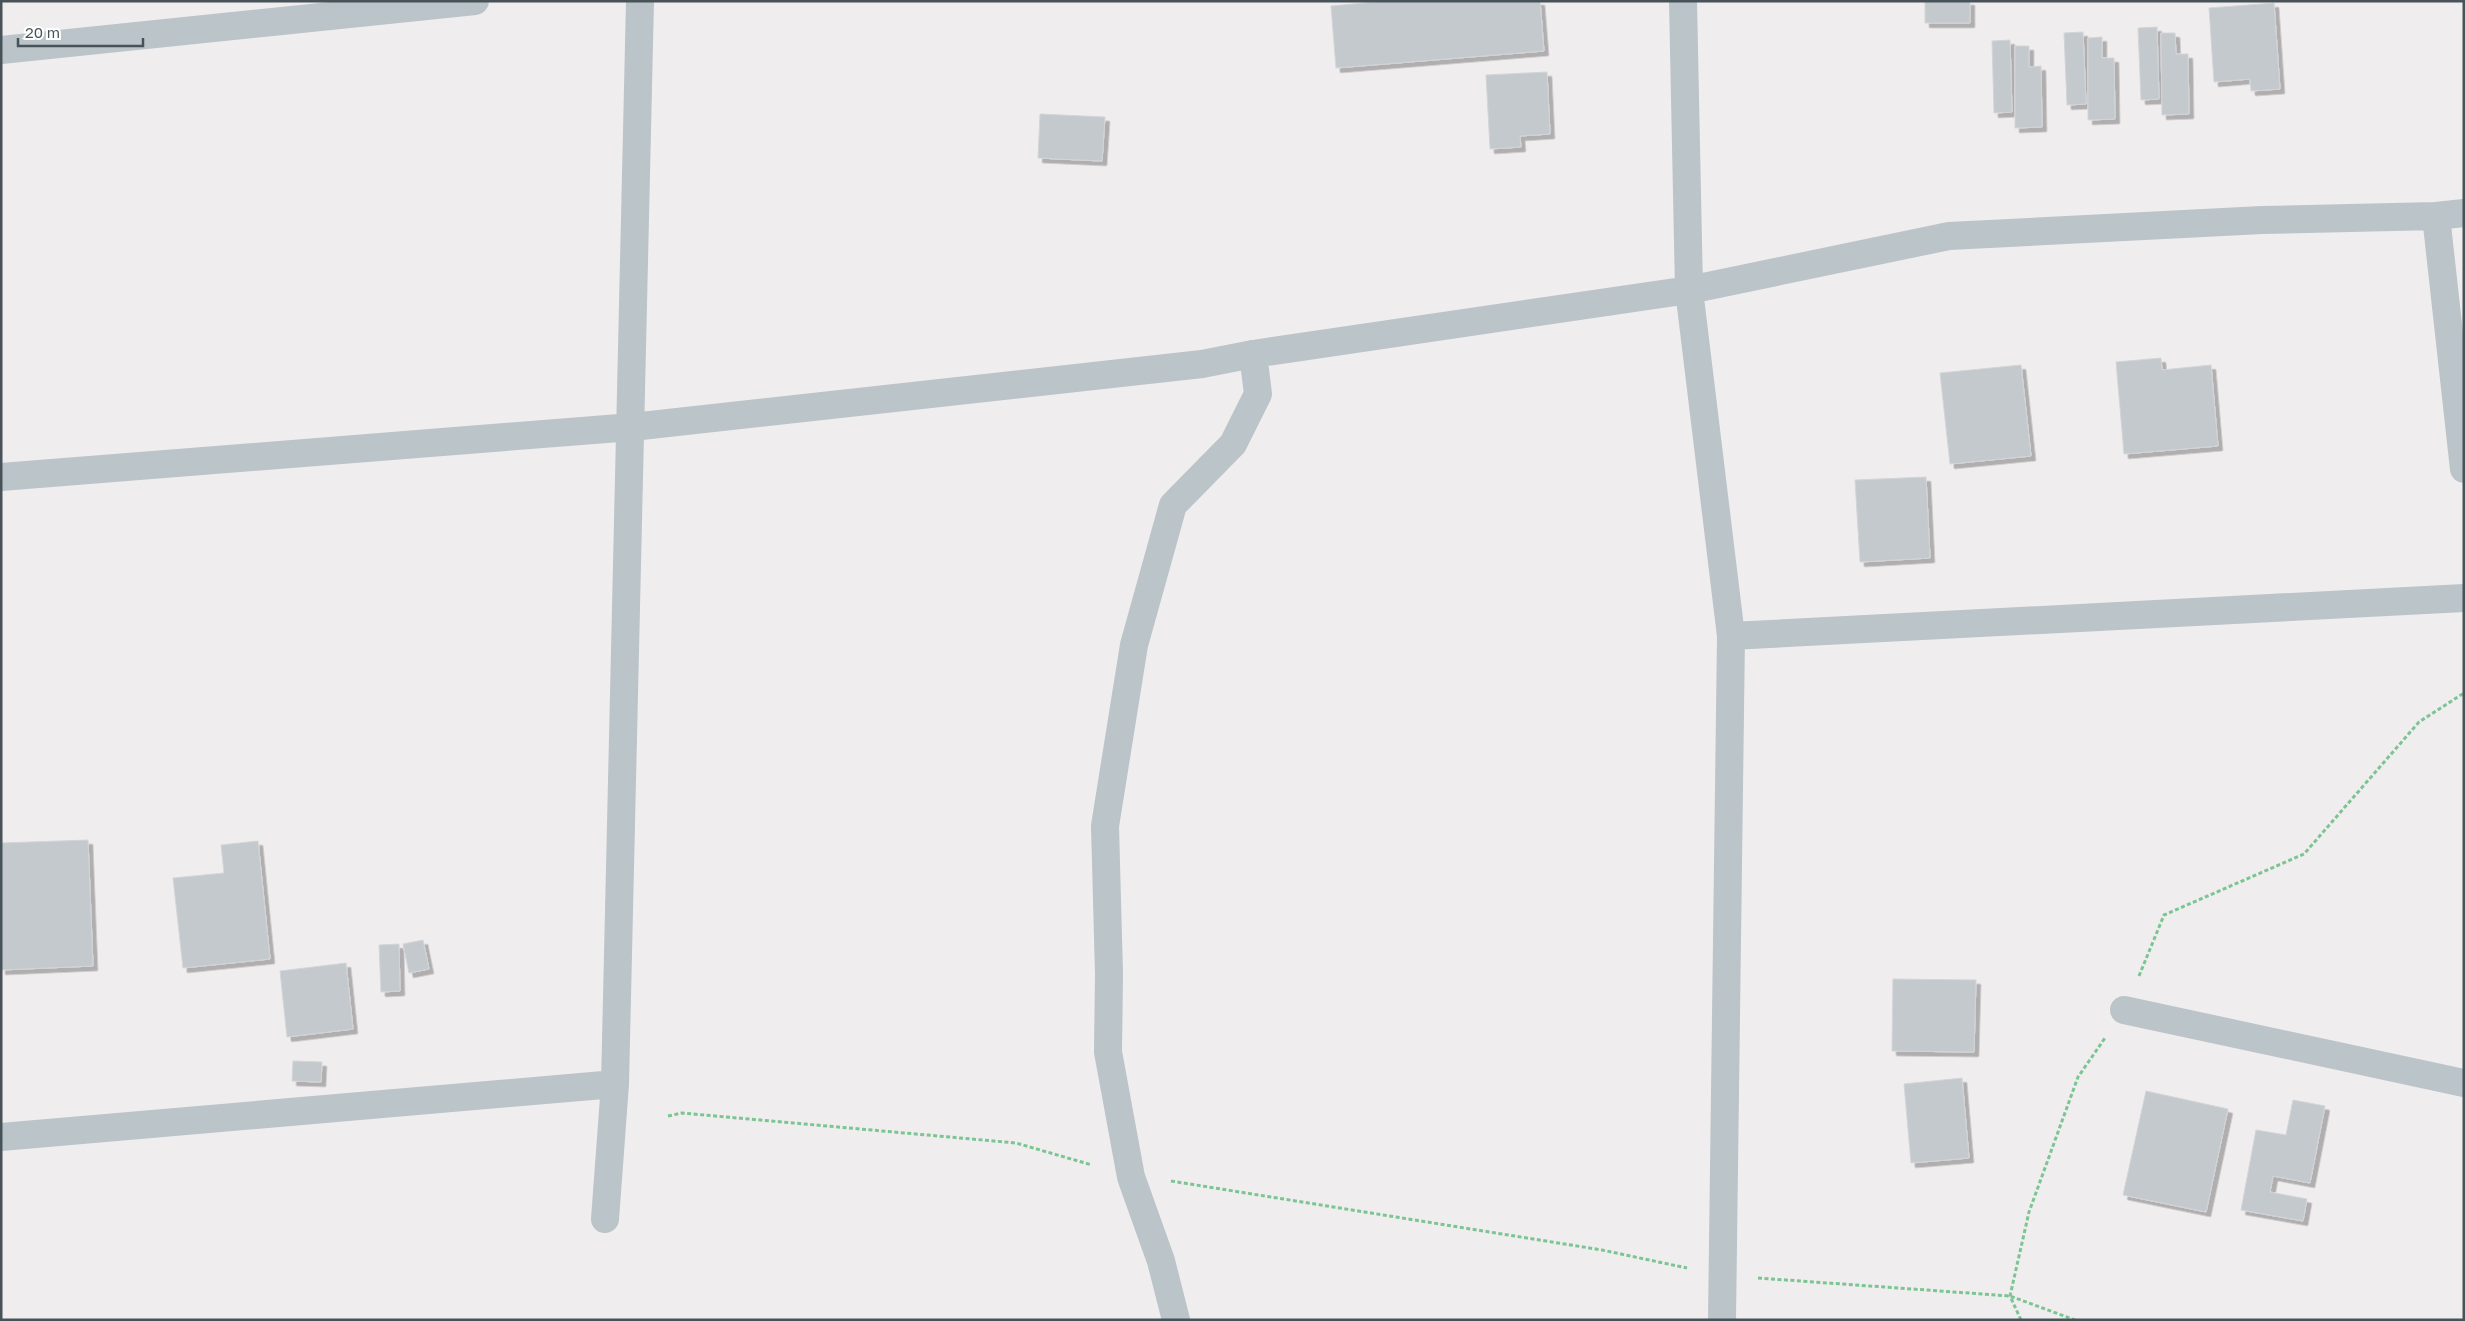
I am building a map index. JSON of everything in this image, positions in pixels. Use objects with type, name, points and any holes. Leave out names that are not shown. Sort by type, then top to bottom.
[{"type":"street","points":[[1,50],[474,1]]},
{"type":"street","points":[[605,1219],[615,1084],[632,427],[640,1]]},
{"type":"street","points":[[1683,1],[1689,290],[1731,636],[1722,1320]]},
{"type":"street","points":[[1,477],[632,427],[1202,364],[1253,354],[1689,290],[1949,236],[2262,220],[2436,216],[2464,212]]},
{"type":"street","points":[[2436,216],[2464,469]]},
{"type":"street","points":[[1176,1320],[1161,1261],[1131,1177],[1108,1052],[1109,974],[1105,826],[1134,645],[1173,505],[1233,444],[1258,394],[1253,354]]},
{"type":"street","points":[[1731,636],[2464,598]]},
{"type":"street","points":[[2124,1010],[2464,1083]]},
{"type":"street","points":[[1,1137],[615,1084]]},
{"type":"path","points":[[2021,1320],[2010,1296],[2029,1212],[2078,1077],[2124,1010],[2164,915],[2304,854],[2419,722],[2464,693]]},
{"type":"path","points":[[668,1116],[682,1113],[1016,1143],[1131,1177],[1169,1181],[1602,1250],[1723,1275],[2010,1296],[2075,1320]]},
{"type":"building","points":[[1386,1],[1540,1],[1544,51],[1336,68],[1331,6]]},
{"type":"building","points":[[1925,1],[1970,1],[1970,23],[1925,23]]},
{"type":"building","points":[[2274,3],[2280,89],[2251,91],[2250,79],[2214,82],[2209,8]]},
{"type":"building","points":[[2157,27],[2159,99],[2141,100],[2138,28]]},
{"type":"building","points":[[2083,32],[2086,104],[2067,105],[2064,33]]},
{"type":"building","points":[[2161,33],[2175,33],[2176,54],[2188,54],[2189,114],[2162,115]]},
{"type":"building","points":[[2102,37],[2102,58],[2114,58],[2115,119],[2088,120],[2088,38]]},
{"type":"building","points":[[2010,40],[2012,112],[1994,113],[1992,41]]},
{"type":"building","points":[[2015,46],[2029,46],[2029,67],[2041,66],[2042,127],[2015,128]]},
{"type":"building","points":[[1547,72],[1550,134],[1520,136],[1521,147],[1490,149],[1486,75]]},
{"type":"building","points":[[1040,114],[1105,117],[1102,161],[1038,158]]},
{"type":"building","points":[[2161,358],[2162,370],[2211,365],[2218,446],[2124,454],[2116,362]]},
{"type":"building","points":[[2021,365],[2031,456],[1950,464],[1940,373]]},
{"type":"building","points":[[1926,477],[1930,558],[1860,562],[1855,480]]},
{"type":"building","points":[[88,840],[93,966],[1,970],[1,843]]},
{"type":"building","points":[[258,841],[270,959],[183,968],[173,878],[224,873],[221,845]]},
{"type":"building","points":[[423,940],[429,969],[409,973],[403,944]]},
{"type":"building","points":[[399,944],[400,991],[381,992],[379,945]]},
{"type":"building","points":[[346,963],[353,1029],[287,1037],[280,971]]},
{"type":"building","points":[[1893,979],[1976,980],[1974,1052],[1892,1051]]},
{"type":"building","points":[[293,1061],[322,1062],[321,1082],[292,1081]]},
{"type":"building","points":[[1962,1078],[1969,1158],[1911,1163],[1904,1084]]},
{"type":"building","points":[[2146,1091],[2228,1109],[2206,1212],[2123,1195]]},
{"type":"building","points":[[2293,1100],[2325,1106],[2310,1183],[2273,1176],[2270,1192],[2307,1199],[2303,1221],[2241,1210],[2256,1130],[2286,1135]]}]
